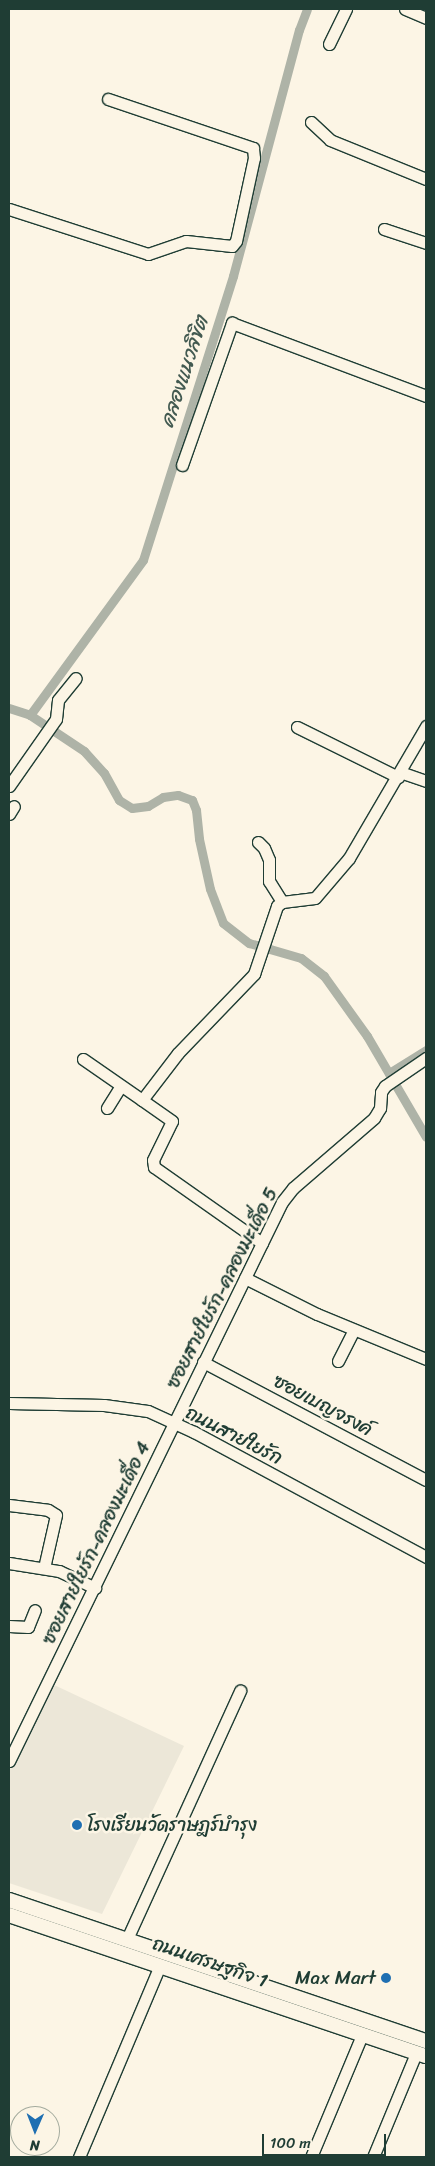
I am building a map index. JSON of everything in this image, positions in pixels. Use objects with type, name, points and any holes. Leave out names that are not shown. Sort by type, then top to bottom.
[{"type":"main road","name":"ถนนเศรษฐกิจ 1","points":[[9,1900],[426,2041]]},
{"type":"main road","name":"ถนนเศรษฐกิจ 1","points":[[9,1915],[421,2055]]},
{"type":"street","points":[[329,44],[346,9]]},
{"type":"street","points":[[405,9],[426,18]]},
{"type":"street","points":[[9,209],[148,254],[186,241],[232,246],[236,241],[254,158],[253,148],[108,99]]},
{"type":"street","points":[[311,122],[330,140],[426,179]]},
{"type":"street","points":[[384,229],[426,243]]},
{"type":"street","points":[[182,465],[232,323],[426,396]]},
{"type":"street","points":[[9,786],[56,719],[58,700],[76,678]]},
{"type":"street","points":[[298,726],[399,775],[426,781]]},
{"type":"street","points":[[142,1100],[178,1054],[243,988],[260,962],[274,911],[282,902],[315,898],[349,858],[426,726]]},
{"type":"street","points":[[258,842],[267,854],[268,881],[282,902]]},
{"type":"street","name":"ซอยสายใยรัก-คลองมะเดื่อ 5","points":[[174,1423],[262,1243],[293,1188],[374,1118],[380,1108],[381,1092],[385,1086],[426,1058]]},
{"type":"street","points":[[83,1059],[172,1121],[153,1160],[154,1167],[262,1243]]},
{"type":"street","points":[[107,1108],[121,1086]]},
{"type":"street","points":[[245,1278],[354,1330],[426,1359]]},
{"type":"street","points":[[338,1361],[354,1330]]},
{"type":"street","name":"ซอยเบญจรงค์","points":[[203,1362],[426,1480]]},
{"type":"street","name":"ถนนสายใยรัก","points":[[9,1403],[129,1408],[148,1411],[426,1557]]},
{"type":"street","name":"ซอยสายใยรัก-คลองมะเดื่อ 4","points":[[9,1760],[95,1588],[174,1423]]},
{"type":"street","points":[[9,1505],[48,1510],[56,1515],[44,1568]]},
{"type":"street","points":[[9,1563],[44,1568],[74,1576],[95,1588]]},
{"type":"street","points":[[9,1626],[28,1627],[35,1610]]},
{"type":"street","points":[[127,1939],[240,1690]]},
{"type":"street","points":[[79,2157],[160,1965]]},
{"type":"street","points":[[310,2157],[362,2035]]},
{"type":"street","points":[[377,2156],[421,2055]]},
{"type":"shaded area","name":"โรงเรียนวัดราษฎร์บํารุง","points":[[50,1683],[184,1746],[102,1914],[9,1883],[9,1767]]},
{"type":"waterway","name":"คลองแนวลิขิต","points":[[30,715],[143,560],[233,276],[299,30],[307,9]]},
{"type":"waterway","points":[[9,708],[30,715],[84,751],[104,773],[119,800],[132,808],[148,806],[163,797],[178,795],[192,800],[196,810],[199,839],[210,889],[223,923],[249,943],[301,958],[324,976],[367,1036],[426,1137]]},
{"type":"waterway","points":[[389,1073],[426,1050]]},
{"type":"place","name":"โรงเรียนวัดราษฎร์บํารุง","points":[[77,1825]]},
{"type":"place","name":"Max Mart","points":[[386,1978]]}]
